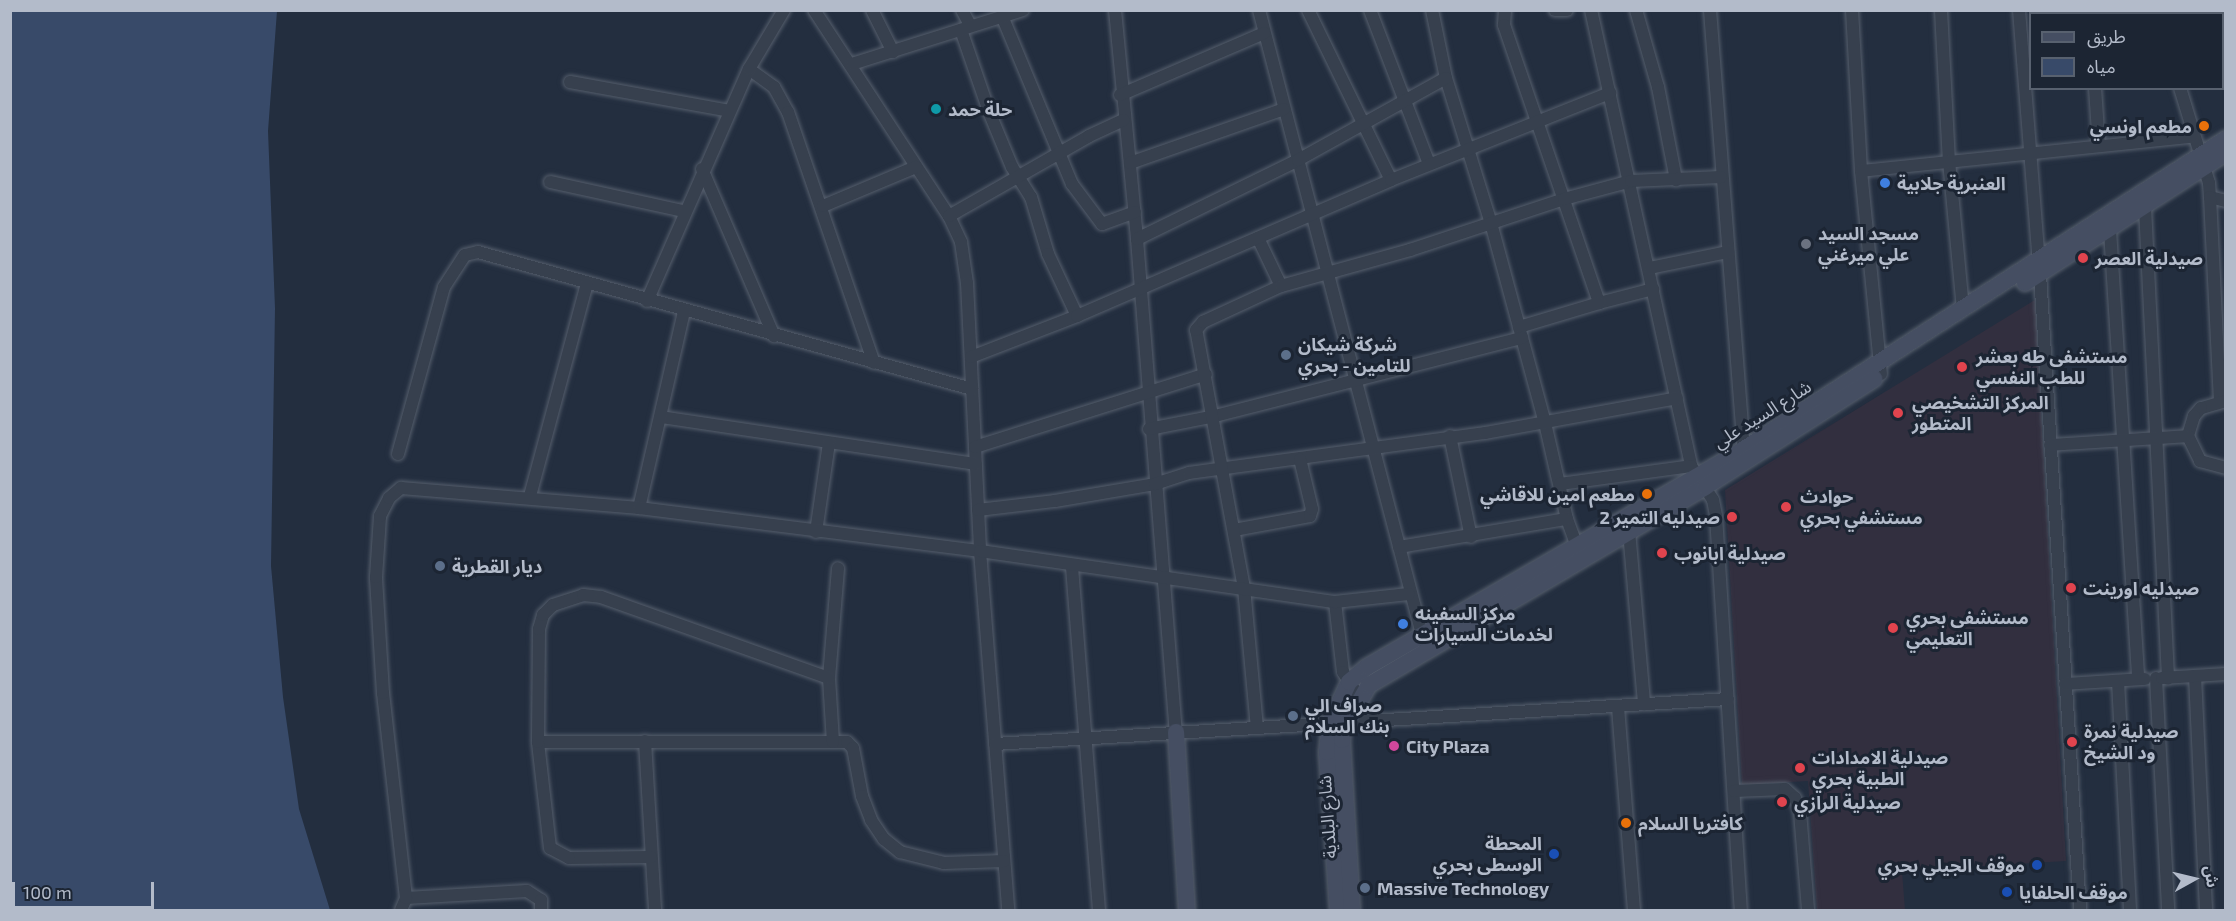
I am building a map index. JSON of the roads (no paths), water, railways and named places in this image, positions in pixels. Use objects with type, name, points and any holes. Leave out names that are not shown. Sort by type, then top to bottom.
[{"type":"main road","name":"شارع السيد علي","points":[[1330,723],[1349,682],[1367,667],[1424,643],[1629,531],[1698,476],[1879,369],[1963,309],[2110,230],[2145,207],[2202,162],[2226,139]]},
{"type":"main road","name":"شارع السيد علي","points":[[1347,723],[1359,697],[1378,677],[1424,643],[1577,546],[1879,369],[2202,162],[2226,153]]},
{"type":"main road","name":"شارع البلدية","points":[[1330,723],[1327,752],[1344,879],[1352,910]]},
{"type":"main road","name":"شارع البلدية","points":[[1338,910],[1344,879],[1342,740],[1347,723]]},
{"type":"main road","points":[[1176,732],[1187,910]]},
{"type":"street","points":[[647,301],[683,211],[729,111],[749,69],[784,10]]},
{"type":"street","points":[[814,10],[852,64],[949,216],[962,252],[971,357],[980,551],[1008,910]]},
{"type":"street","points":[[872,10],[893,52]]},
{"type":"street","points":[[962,10],[990,114],[1020,178],[1077,316]]},
{"type":"street","points":[[852,64],[1023,10]]},
{"type":"street","points":[[1115,10],[1120,95],[1135,212],[1149,429],[1176,732]]},
{"type":"street","points":[[1259,10],[1299,160],[1353,380],[1373,447],[1409,594],[1424,643]]},
{"type":"street","points":[[1308,10],[1391,180]]},
{"type":"street","points":[[1370,10],[1430,164]]},
{"type":"street","points":[[1432,10],[1446,78],[1491,223],[1545,423],[1567,519],[1577,546]]},
{"type":"street","points":[[1504,10],[1504,26],[1599,303]]},
{"type":"street","points":[[1555,10],[1567,10]]},
{"type":"street","points":[[1591,10],[1631,181],[1677,398],[1698,476],[1716,516],[1741,910]]},
{"type":"street","points":[[1636,10],[1658,87],[1676,180]]},
{"type":"street","points":[[1710,10],[1721,177],[1744,449]]},
{"type":"street","points":[[1852,10],[1861,171],[1879,369]]},
{"type":"street","points":[[1941,10],[1949,161],[1963,309]]},
{"type":"street","points":[[2019,10],[2028,153],[2039,267],[2080,910]]},
{"type":"street","points":[[1002,16],[1072,184],[1102,224],[1135,212]]},
{"type":"street","points":[[1120,95],[1264,33]]},
{"type":"street","points":[[749,69],[782,97],[823,206],[874,363]]},
{"type":"street","points":[[1137,239],[1299,160],[1446,78]]},
{"type":"street","points":[[570,82],[729,111]]},
{"type":"street","points":[[2095,90],[2099,146]]},
{"type":"street","points":[[2180,90],[2210,197],[2223,401],[2210,403],[2194,416],[2188,436],[2200,460],[2226,468]]},
{"type":"street","points":[[971,357],[1077,316],[1391,180],[1538,124],[1610,93]]},
{"type":"street","points":[[1130,163],[1284,109]]},
{"type":"street","points":[[949,216],[1020,178],[1059,153],[1123,120]]},
{"type":"street","points":[[1861,171],[2192,137]]},
{"type":"street","points":[[823,206],[916,167]]},
{"type":"street","points":[[702,169],[774,336]]},
{"type":"street","points":[[1257,728],[1244,588],[1221,471],[1215,416],[1196,330],[1203,322],[1281,286],[1564,199],[1631,181],[1721,177]]},
{"type":"street","points":[[550,182],[683,211]]},
{"type":"street","points":[[2210,197],[2226,201]]},
{"type":"street","points":[[2145,207],[2159,437],[2168,910]]},
{"type":"street","points":[[2110,230],[2138,679]]},
{"type":"street","points":[[1258,238],[1281,286]]},
{"type":"street","points":[[1650,267],[1728,252]]},
{"type":"street","points":[[398,454],[435,311],[444,287],[465,255],[490,254],[647,301],[972,389]]},
{"type":"street","points":[[530,496],[587,284]]},
{"type":"street","points":[[1149,429],[1215,416],[1353,380],[1520,332],[1599,303],[1653,289]]},
{"type":"street","points":[[639,508],[684,311]]},
{"type":"street","points":[[975,447],[1148,396],[1206,374]]},
{"type":"street","points":[[978,510],[1155,484],[1189,473],[1221,471],[1545,423],[1677,398]]},
{"type":"street","points":[[661,417],[976,464]]},
{"type":"street","points":[[1450,436],[1471,537]]},
{"type":"street","points":[[2050,445],[2188,436]]},
{"type":"street","points":[[816,532],[829,443]]},
{"type":"street","points":[[1234,530],[1310,516],[1312,509],[1300,459]]},
{"type":"street","points":[[1560,484],[1698,476]]},
{"type":"street","points":[[401,910],[406,898],[383,693],[376,577],[380,516],[389,498],[401,488],[530,496],[639,508],[980,551],[1072,567],[1244,588],[1335,602],[1409,594]]},
{"type":"street","points":[[1399,547],[1471,537],[1567,519]]},
{"type":"street","points":[[1629,531],[1644,704]]},
{"type":"street","points":[[1072,567],[1099,910]]},
{"type":"street","points":[[833,742],[829,678],[838,568]]},
{"type":"street","points":[[651,857],[568,858],[550,848],[538,742],[539,629],[543,615],[567,598],[601,597],[829,678]]},
{"type":"street","points":[[1335,602],[1340,654],[1349,682],[1359,697]]},
{"type":"street","points":[[2065,684],[2226,674]]},
{"type":"street","points":[[2194,676],[2206,910]]},
{"type":"street","points":[[2118,681],[2130,910]]},
{"type":"street","points":[[995,744],[1728,699]]},
{"type":"street","points":[[1618,707],[1634,910]]},
{"type":"street","points":[[645,741],[655,910]]},
{"type":"street","points":[[538,742],[851,743],[871,820],[884,839],[900,852],[944,863],[1004,861]]},
{"type":"street","points":[[1734,791],[1785,789],[1795,798],[1800,812],[1808,910]]},
{"type":"street","points":[[406,898],[527,891],[541,900],[541,910]]},
{"type":"water","points":[[10,11],[277,11],[268,131],[275,308],[271,566],[283,697],[299,809],[330,910],[11,910]]},
{"type":"place","name":"حلة حمد","points":[[936,109]]},
{"type":"place","name":"مطعم اونسي","points":[[2204,126]]},
{"type":"place","name":"العنبرية جلابية","points":[[1885,183]]},
{"type":"place","name":"مسجد السيد علي ميرغني","points":[[1806,244]]},
{"type":"place","name":"صيدلية العصر","points":[[2083,258]]},
{"type":"place","name":"شركة شيكان للتامين - بحري","points":[[1286,355]]},
{"type":"place","name":"مستشفى طه بعشر للطب النفسي","points":[[1962,367]]},
{"type":"place","name":"المركز التشخيصي المتطور","points":[[1898,413]]},
{"type":"place","name":"مطعم امين للاقاشي","points":[[1647,494]]},
{"type":"place","name":"حوادث مستشفي بحري","points":[[1786,507]]},
{"type":"place","name":"صيدليه التمير 2","points":[[1732,517]]},
{"type":"place","name":"صيدلية ابانوب","points":[[1662,553]]},
{"type":"place","name":"ديار القطرية","points":[[440,566]]},
{"type":"place","name":"صيدليه اورينت","points":[[2071,588]]},
{"type":"place","name":"مركز السفينه لخدمات السيارات","points":[[1403,624]]},
{"type":"place","name":"مستشفى بحري التعليمي","points":[[1893,628]]},
{"type":"place","name":"صراف الي بنك السلام","points":[[1293,716]]},
{"type":"place","name":"صيدلية نمرة ود الشيخ","points":[[2072,742]]},
{"type":"place","name":"City Plaza","points":[[1394,746]]},
{"type":"place","name":"صيدلية الامدادات الطبية بحري","points":[[1800,768]]},
{"type":"place","name":"صيدلية الرازي","points":[[1782,802]]},
{"type":"place","name":"كافتريا السلام","points":[[1626,823]]},
{"type":"place","name":"المحطة الوسطى بحري","points":[[1554,854]]},
{"type":"place","name":"موقف الجيلي بحري","points":[[2037,865]]},
{"type":"place","name":"Massive Technology","points":[[1365,888]]},
{"type":"place","name":"موقف الحلفايا","points":[[2007,892]]}]
